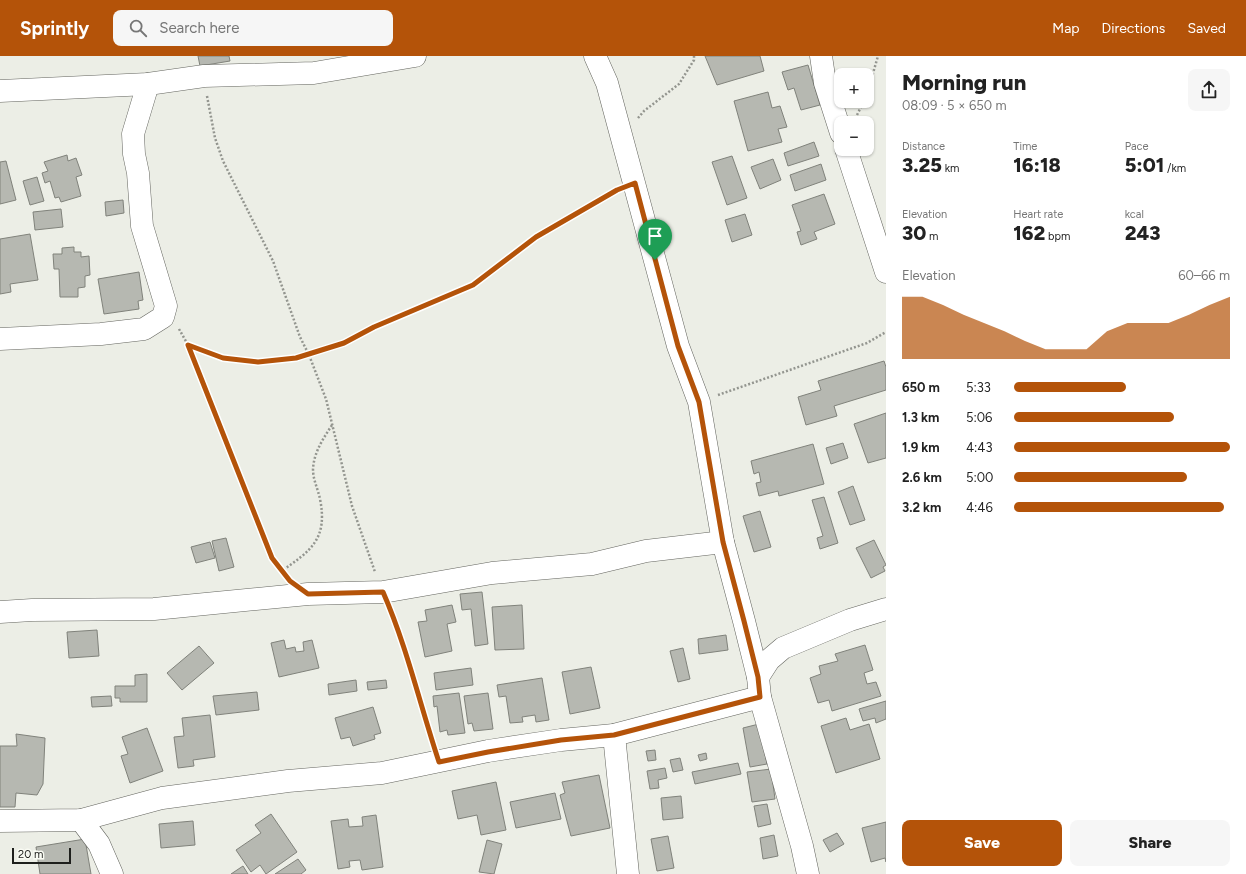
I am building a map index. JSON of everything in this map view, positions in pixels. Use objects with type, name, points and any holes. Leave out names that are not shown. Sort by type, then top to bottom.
[{"type":"street","points":[[0,91],[148,84],[204,76],[314,73],[415,56]]},
{"type":"street","points":[[595,56],[607,83],[678,346],[699,402],[723,542],[808,874]]},
{"type":"street","points":[[821,56],[825,83],[836,116]]},
{"type":"street","points":[[0,339],[101,334],[144,329],[162,317],[166,306],[142,226],[138,173],[134,154],[133,134],[148,84]]},
{"type":"street","points":[[848,156],[886,272]]},
{"type":"street","points":[[0,612],[32,610],[154,609],[308,594],[383,592],[492,574],[592,564],[646,551],[723,542]]},
{"type":"street","points":[[759,687],[769,660],[783,648],[850,620],[886,609]]},
{"type":"street","points":[[0,821],[81,820],[162,798],[288,781],[382,773],[488,752],[561,740],[614,735],[759,687]]},
{"type":"street","points":[[614,735],[628,874]]},
{"type":"street","points":[[81,820],[99,844],[112,874]]},
{"type":"path","points":[[622,136],[644,111],[679,84],[687,72],[694,56]]},
{"type":"path","points":[[874,70],[878,56]]},
{"type":"path","points":[[204,76],[214,138],[223,161],[273,261],[300,337],[309,355],[326,399],[352,506],[368,555],[404,644],[423,714],[439,762]]},
{"type":"path","points":[[188,345],[223,358],[242,362],[280,360],[309,355],[344,343],[374,327],[473,285],[536,237],[617,190],[635,183]]},
{"type":"path","points":[[166,306],[188,345],[272,558],[281,572],[308,594]]},
{"type":"path","points":[[699,402],[867,343],[886,332]]},
{"type":"path","points":[[281,572],[297,561],[316,541],[322,531],[322,509],[313,471],[314,458],[319,446],[332,425]]},
{"type":"building","points":[[198,56],[229,56],[230,61],[200,66]]},
{"type":"building","points":[[705,56],[760,56],[764,71],[717,85]]},
{"type":"building","points":[[808,65],[820,105],[801,110],[794,88],[788,90],[782,72]]},
{"type":"building","points":[[768,92],[772,108],[780,106],[787,127],[778,129],[782,142],[748,151],[734,101]]},
{"type":"building","points":[[814,142],[819,156],[788,166],[784,153]]},
{"type":"building","points":[[67,155],[68,161],[76,158],[82,175],[76,177],[81,196],[61,202],[59,197],[55,198],[50,181],[45,183],[42,173],[48,171],[44,162]]},
{"type":"building","points":[[732,156],[747,198],[727,205],[712,162]]},
{"type":"building","points":[[773,159],[781,180],[760,189],[751,167]]},
{"type":"building","points":[[6,161],[16,200],[0,204],[0,162]]},
{"type":"building","points":[[821,164],[826,180],[795,191],[790,175]]},
{"type":"building","points":[[37,177],[44,201],[30,205],[23,181]]},
{"type":"building","points":[[824,194],[835,224],[814,232],[817,239],[801,245],[797,232],[801,231],[792,205]]},
{"type":"building","points":[[123,200],[124,213],[106,216],[105,202]]},
{"type":"building","points":[[61,209],[63,227],[35,230],[33,212]]},
{"type":"building","points":[[745,214],[752,235],[732,242],[725,220]]},
{"type":"building","points":[[30,234],[38,280],[10,284],[11,292],[0,294],[0,239]]},
{"type":"building","points":[[74,247],[74,252],[81,252],[81,257],[89,256],[90,275],[85,276],[85,287],[78,288],[78,297],[60,297],[59,269],[54,269],[53,254],[62,254],[62,248]]},
{"type":"building","points":[[139,272],[143,300],[138,301],[139,309],[104,314],[98,279]]},
{"type":"building","points":[[884,361],[886,367],[886,390],[834,406],[837,416],[806,425],[798,397],[821,390],[818,381]]},
{"type":"building","points":[[886,413],[886,458],[868,463],[854,424]]},
{"type":"building","points":[[843,443],[848,458],[831,464],[826,448]]},
{"type":"building","points":[[813,444],[824,484],[779,496],[778,491],[759,496],[756,483],[761,482],[759,472],[754,474],[751,461]]},
{"type":"building","points":[[853,486],[865,520],[850,525],[838,492]]},
{"type":"building","points":[[824,497],[838,543],[820,549],[817,538],[823,536],[812,500]]},
{"type":"building","points":[[760,511],[771,547],[754,552],[743,516]]},
{"type":"building","points":[[226,538],[234,567],[219,571],[212,541]]},
{"type":"building","points":[[874,540],[886,565],[883,567],[885,571],[871,578],[856,548]]},
{"type":"building","points":[[210,542],[215,558],[196,563],[191,547]]},
{"type":"building","points":[[482,592],[488,644],[475,646],[471,609],[462,610],[460,594]]},
{"type":"building","points":[[452,605],[456,622],[447,624],[452,651],[425,657],[418,622],[427,621],[425,610]]},
{"type":"building","points":[[522,605],[524,649],[495,650],[492,607]]},
{"type":"building","points":[[97,630],[99,656],[69,658],[67,632]]},
{"type":"building","points":[[726,635],[728,650],[699,654],[698,639]]},
{"type":"building","points":[[284,640],[286,649],[295,647],[296,652],[304,651],[303,642],[312,640],[319,668],[279,677],[271,643]]},
{"type":"building","points":[[865,645],[873,670],[864,673],[867,684],[876,682],[881,696],[832,711],[829,700],[818,703],[810,678],[821,674],[819,666],[838,661],[835,654]]},
{"type":"building","points":[[199,646],[214,663],[182,690],[167,673]]},
{"type":"building","points":[[683,648],[690,679],[678,682],[670,651]]},
{"type":"building","points":[[591,667],[600,708],[570,714],[562,672]]},
{"type":"building","points":[[471,668],[473,685],[436,690],[434,673]]},
{"type":"building","points":[[147,674],[147,702],[120,702],[120,698],[115,698],[115,686],[135,686],[135,675]]},
{"type":"building","points":[[542,678],[549,720],[536,722],[535,715],[522,717],[523,722],[510,723],[506,696],[499,697],[497,685]]},
{"type":"building","points":[[356,680],[357,691],[329,695],[328,684]]},
{"type":"building","points":[[386,680],[387,688],[368,690],[367,682]]},
{"type":"building","points":[[257,692],[259,710],[216,715],[213,696]]},
{"type":"building","points":[[459,693],[465,733],[448,735],[447,730],[440,732],[437,706],[434,707],[433,696]]},
{"type":"building","points":[[488,693],[493,729],[474,731],[472,723],[468,724],[464,696]]},
{"type":"building","points":[[111,696],[112,706],[92,707],[91,697]]},
{"type":"building","points":[[886,701],[886,719],[876,723],[875,718],[863,721],[859,709]]},
{"type":"building","points":[[373,707],[381,733],[374,735],[375,739],[353,746],[350,737],[341,739],[335,718]]},
{"type":"building","points":[[210,715],[215,757],[193,760],[194,766],[178,768],[174,737],[184,736],[182,718]]},
{"type":"building","points":[[846,718],[850,730],[869,724],[880,759],[836,773],[821,726]]},
{"type":"building","points":[[759,724],[767,764],[750,767],[743,728]]},
{"type":"building","points":[[147,728],[163,771],[130,783],[121,756],[128,754],[122,737]]},
{"type":"building","points":[[16,734],[45,738],[43,784],[37,795],[16,793],[15,807],[0,807],[0,746],[17,746]]},
{"type":"building","points":[[655,750],[656,760],[648,761],[646,751]]},
{"type":"building","points":[[706,753],[707,759],[700,761],[698,755]]},
{"type":"building","points":[[680,758],[683,770],[673,772],[670,760]]},
{"type":"building","points":[[738,763],[741,774],[695,784],[692,772]]},
{"type":"building","points":[[665,768],[667,778],[658,780],[659,788],[650,789],[647,771]]},
{"type":"building","points":[[771,769],[775,799],[752,802],[747,772]]},
{"type":"building","points":[[599,775],[610,828],[571,836],[560,795],[565,793],[562,782]]},
{"type":"building","points":[[496,782],[506,830],[481,835],[477,815],[458,819],[452,791]]},
{"type":"building","points":[[555,793],[561,819],[516,828],[510,802]]},
{"type":"building","points":[[681,796],[683,818],[663,820],[661,798]]},
{"type":"building","points":[[767,804],[771,824],[758,827],[754,806]]},
{"type":"building","points":[[271,814],[297,852],[266,874],[260,865],[251,872],[236,850],[261,833],[255,825]]},
{"type":"building","points":[[376,815],[383,867],[362,870],[360,860],[349,861],[350,867],[338,869],[331,821],[348,819],[349,827],[363,826],[362,817]]},
{"type":"building","points":[[193,821],[195,845],[161,848],[159,824]]},
{"type":"building","points":[[886,822],[886,862],[885,858],[871,862],[862,828]]},
{"type":"building","points":[[837,833],[844,844],[830,852],[823,840]]},
{"type":"building","points":[[774,835],[778,856],[763,859],[760,838]]},
{"type":"building","points":[[668,836],[674,868],[657,871],[651,839]]},
{"type":"building","points":[[85,839],[91,874],[40,874],[36,847]]},
{"type":"building","points":[[487,840],[502,844],[494,874],[479,872]]},
{"type":"building","points":[[298,859],[306,870],[301,874],[275,874]]},
{"type":"building","points":[[243,866],[248,874],[231,874]]},
{"type":"route","points":[[635,183],[655,260],[678,346],[699,402],[723,542],[758,677],[760,697],[614,735],[561,740],[439,762],[423,714],[404,644],[383,592],[308,594],[290,581],[281,572],[272,558],[257,522],[188,345],[223,358],[242,362],[258,362],[296,358],[344,343],[374,327],[473,285],[508,260],[536,237],[617,190],[635,183]]}]
